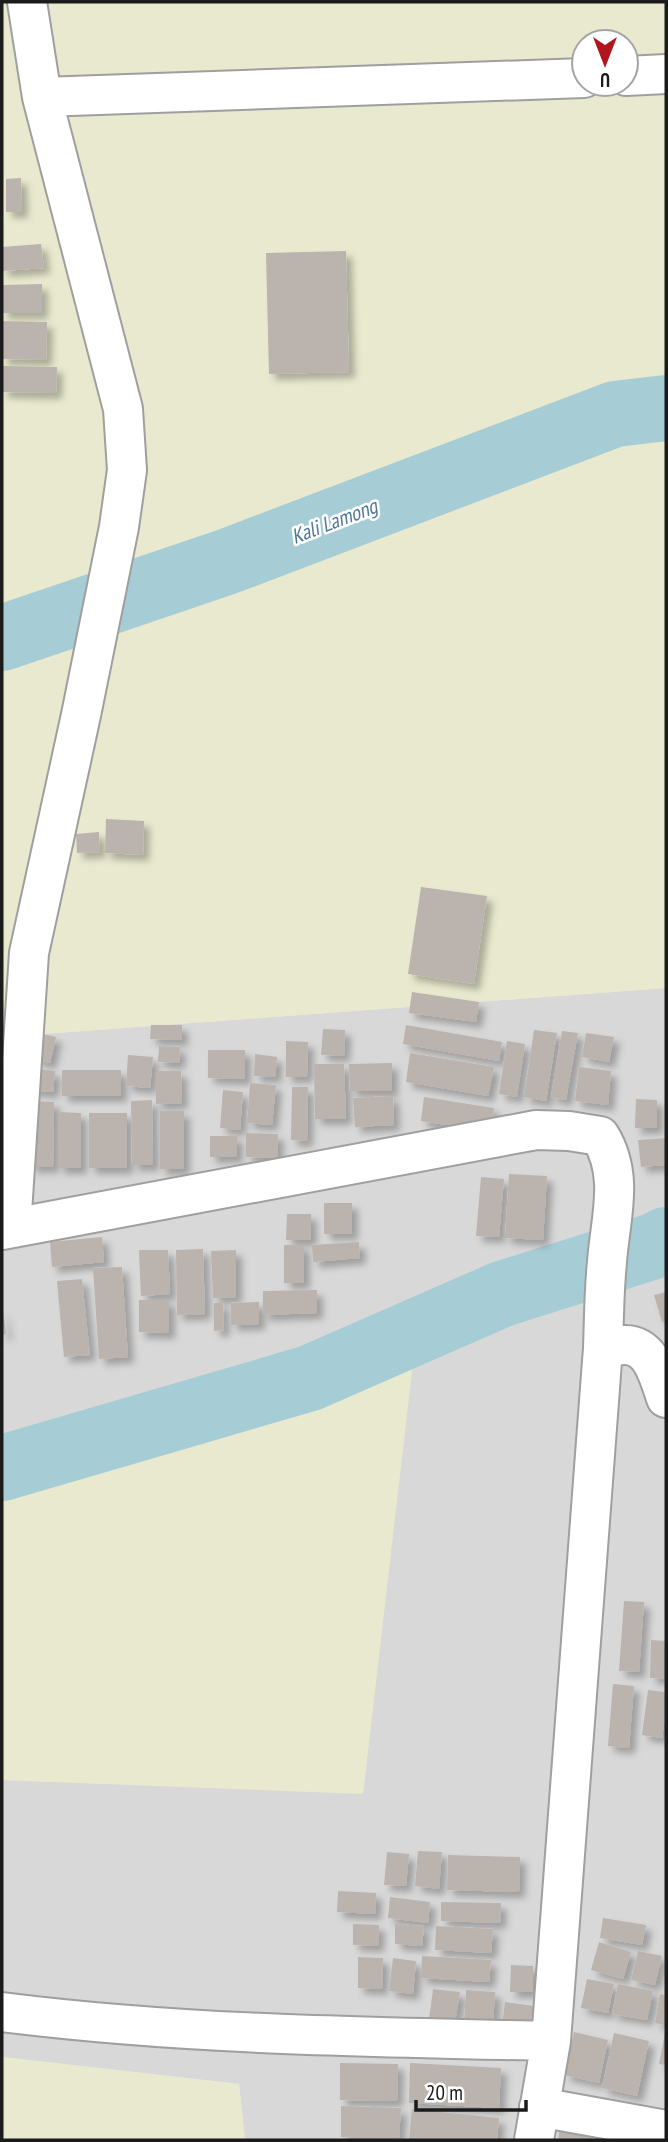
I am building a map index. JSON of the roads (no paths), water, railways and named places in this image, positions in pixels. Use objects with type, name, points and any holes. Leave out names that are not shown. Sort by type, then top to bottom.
[{"type":"street","points":[[27,2],[42,97],[123,409],[127,470],[119,527],[81,715],[29,953],[6,1229],[536,1130],[600,1136],[610,1151],[616,1191],[607,1255],[603,1348],[551,2041],[536,2124],[666,2130]]},
{"type":"street","points":[[640,75],[666,74]]},
{"type":"street","points":[[42,97],[570,78]]},
{"type":"street","points":[[603,1348],[627,1345],[642,1351],[654,1363],[666,1398]]},
{"type":"street","points":[[2,2012],[57,2019],[275,2035],[551,2041]]},
{"type":"waterway","name":"Kali Lamong","points":[[2,638],[226,562],[615,414],[666,408]]},
{"type":"waterway","points":[[2,1468],[310,1378],[502,1294],[666,1240]]}]
